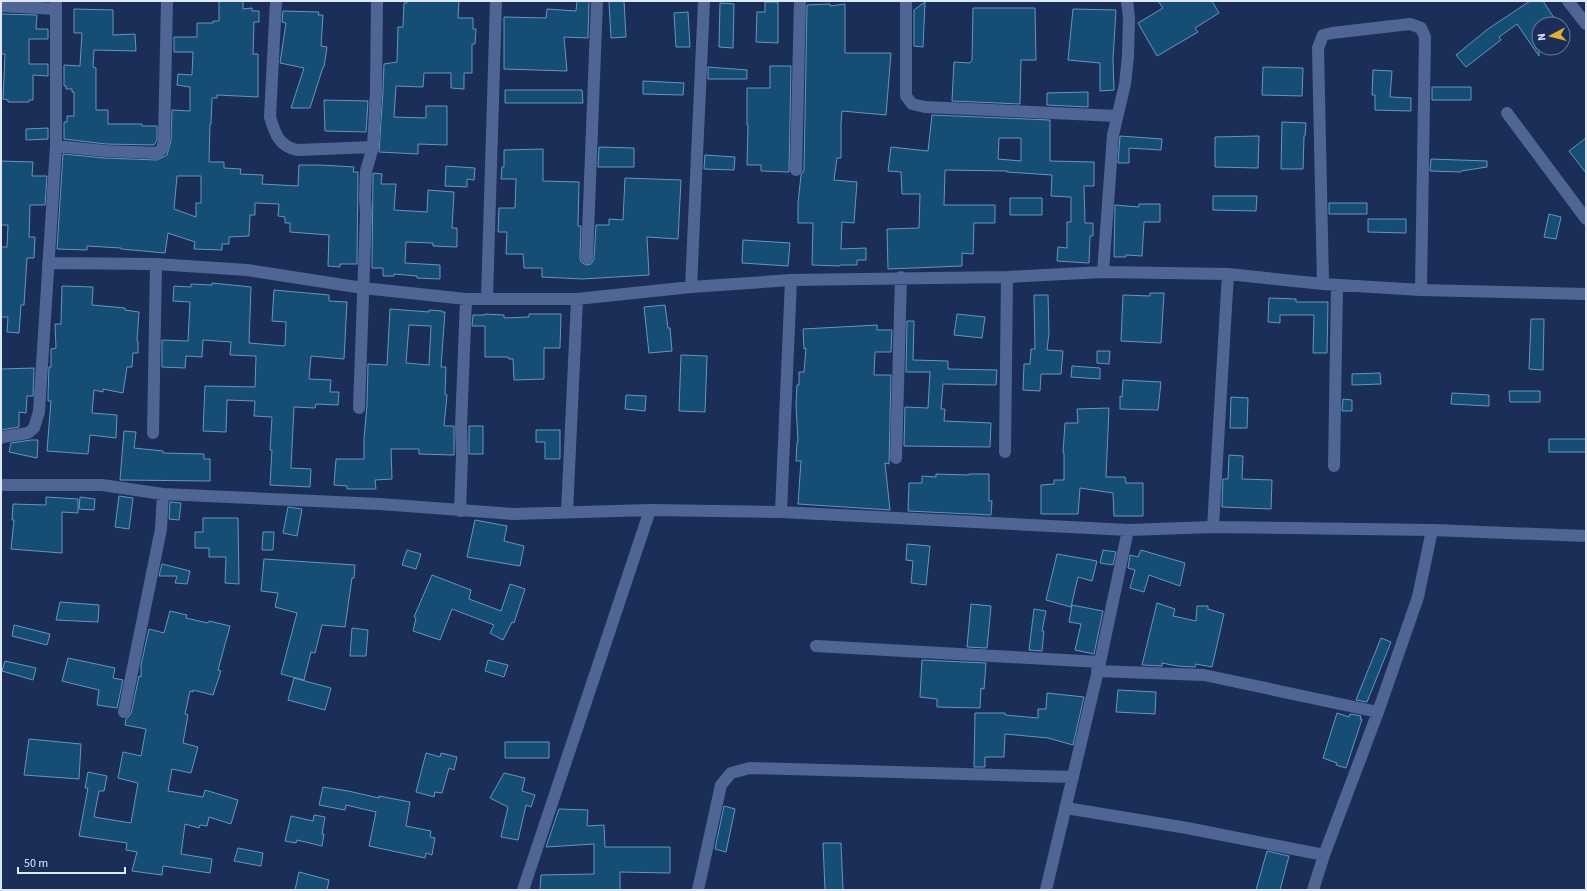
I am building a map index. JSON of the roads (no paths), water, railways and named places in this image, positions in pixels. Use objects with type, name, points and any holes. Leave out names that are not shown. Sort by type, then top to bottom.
[{"type":"street","points":[[56,146],[105,151],[156,153],[162,149],[164,141],[167,1]]},
{"type":"street","points":[[276,1],[270,117],[274,131],[279,140],[288,148],[297,150],[373,148]]},
{"type":"street","points":[[359,408],[366,213],[366,171],[373,148],[376,91],[377,1]]},
{"type":"street","points":[[487,298],[496,1]]},
{"type":"street","points":[[587,258],[597,1]]},
{"type":"street","points":[[691,287],[704,1]]},
{"type":"street","points":[[796,170],[800,1]]},
{"type":"street","points":[[906,1],[906,96],[912,104],[925,107],[1117,116]]},
{"type":"street","points":[[1104,272],[1112,135],[1125,84],[1128,56],[1129,18],[1127,1]]},
{"type":"street","points":[[1568,1],[1586,24]]},
{"type":"street","points":[[1,6],[56,5],[56,146],[39,412],[34,428],[28,433],[2,437]]},
{"type":"street","points":[[1323,284],[1318,48],[1323,35],[1410,24],[1421,28],[1425,37],[1422,290]]},
{"type":"street","points":[[1507,113],[1586,219]]},
{"type":"street","points":[[48,263],[156,264],[248,270],[363,288],[466,299],[577,299],[691,287],[792,280],[901,277],[1007,277],[1104,272],[1228,274],[1323,284],[1422,290],[1586,294]]},
{"type":"street","points":[[153,433],[156,264]]},
{"type":"street","points":[[1213,527],[1228,274]]},
{"type":"street","points":[[896,458],[901,277]]},
{"type":"street","points":[[1005,452],[1007,277]]},
{"type":"street","points":[[781,512],[792,280]]},
{"type":"street","points":[[1334,466],[1337,285]]},
{"type":"street","points":[[460,511],[462,455],[461,426],[466,299]]},
{"type":"street","points":[[567,512],[577,299]]},
{"type":"street","points":[[1,485],[102,485],[163,494],[380,504],[513,514],[650,510],[781,512],[1128,530],[1213,527],[1432,530],[1586,536]]},
{"type":"street","points":[[124,712],[161,529],[163,494]]},
{"type":"street","points":[[523,890],[650,510]]},
{"type":"street","points":[[1046,890],[1066,808],[1128,530]]},
{"type":"street","points":[[1313,890],[1324,855],[1378,712],[1418,597],[1432,530]]},
{"type":"street","points":[[816,646],[1204,675],[1378,712]]},
{"type":"street","points":[[698,890],[721,786],[731,773],[750,768],[1073,777]]},
{"type":"street","points":[[1066,808],[1187,828],[1324,855]]}]
